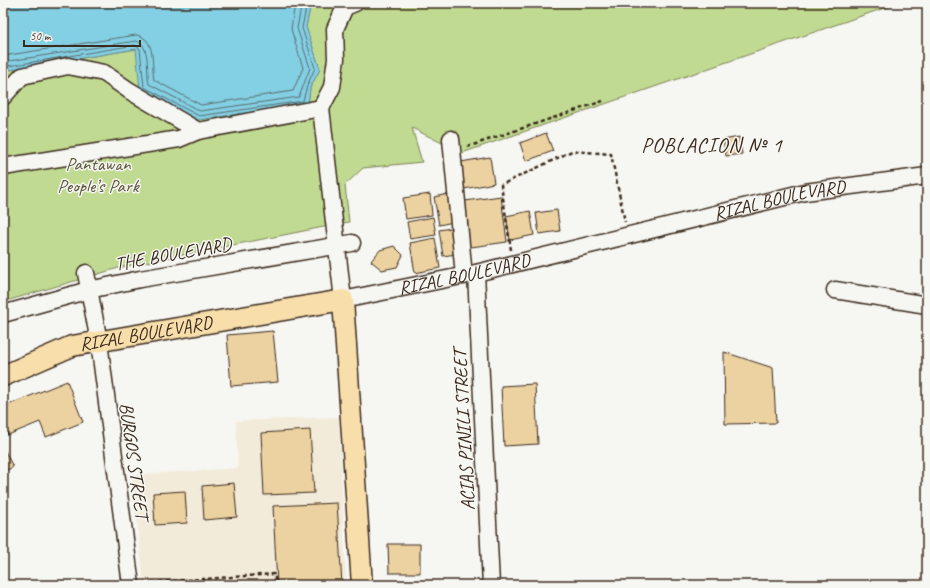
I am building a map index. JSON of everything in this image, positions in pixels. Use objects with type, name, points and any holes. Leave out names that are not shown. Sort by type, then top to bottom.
[{"type":"main road","name":"RIZAL BOULEVARD","points":[[3,376],[72,346],[343,300]]},
{"type":"main road","points":[[343,300],[362,585]]},
{"type":"street","points":[[343,300],[345,244],[322,108],[332,88],[336,59],[335,29],[345,7],[355,3]]},
{"type":"street","points":[[3,97],[22,76],[68,66],[104,73],[130,91],[198,130]]},
{"type":"street","points":[[3,167],[179,139],[198,130],[322,108]]},
{"type":"street","name":"ACIAS PINILI STREET","points":[[451,146],[470,274],[491,585]]},
{"type":"street","name":"RIZAL BOULEVARD","points":[[343,300],[470,274],[628,234],[805,192],[927,176]]},
{"type":"street","name":"THE BOULEVARD","points":[[3,314],[89,290],[224,264],[345,244]]},
{"type":"street","name":"BURGOS STREET","points":[[86,273],[99,342],[131,585]]},
{"type":"street","points":[[835,290],[927,305]]},
{"type":"path","points":[[451,146],[603,101]]},
{"type":"path","points":[[513,263],[501,185],[572,151],[611,154],[628,234]]},
{"type":"path","points":[[131,585],[275,574],[275,585]]},
{"type":"shaded area","points":[[339,417],[346,585],[144,585],[132,475],[238,468],[236,421]]},
{"type":"green space","name":"Pantawan People’s Park","points":[[311,3],[899,3],[462,153],[412,128],[422,162],[363,168],[345,185],[349,222],[122,267],[3,302],[3,71],[136,49],[308,104],[310,88],[320,69],[306,27]]},
{"type":"water","points":[[3,3],[311,3],[306,27],[320,69],[310,88],[308,104],[198,120],[140,90],[136,49],[3,71]]},
{"type":"building","points":[[546,133],[553,151],[526,161],[520,143]]},
{"type":"building","points":[[739,137],[742,154],[726,156],[723,140]]},
{"type":"building","points":[[490,157],[494,183],[459,190],[455,163]]},
{"type":"building","points":[[430,194],[432,215],[406,219],[403,198]]},
{"type":"building","points":[[448,194],[453,222],[439,225],[434,197]]},
{"type":"building","points":[[501,196],[507,242],[464,248],[458,202]]},
{"type":"building","points":[[557,210],[560,231],[539,234],[536,213]]},
{"type":"building","points":[[530,211],[534,235],[510,240],[506,216]]},
{"type":"building","points":[[433,217],[436,235],[410,239],[407,222]]},
{"type":"building","points":[[451,228],[456,254],[443,256],[439,230]]},
{"type":"building","points":[[435,238],[440,268],[415,273],[410,243]]},
{"type":"building","points":[[394,246],[403,255],[397,267],[382,270],[371,261],[380,250]]},
{"type":"building","points":[[273,331],[278,382],[231,386],[227,335]]},
{"type":"building","points":[[724,352],[773,368],[776,423],[725,424]]},
{"type":"building","points":[[67,381],[83,422],[46,437],[40,422],[8,435],[3,422],[3,407]]},
{"type":"building","points":[[535,384],[538,444],[504,446],[501,386]]},
{"type":"building","points":[[310,430],[314,493],[264,495],[261,433]]},
{"type":"building","points":[[3,447],[13,467],[3,472]]},
{"type":"building","points":[[234,483],[237,517],[204,520],[202,486]]},
{"type":"building","points":[[185,491],[187,523],[155,525],[153,493]]},
{"type":"building","points":[[337,503],[342,585],[277,585],[273,506]]},
{"type":"building","points":[[388,544],[420,544],[420,573],[389,573]]},
{"type":"building","points":[[207,580],[208,585],[161,585]]},
{"type":"district","name":"POBLACION № 1","points":[[712,145]]}]
